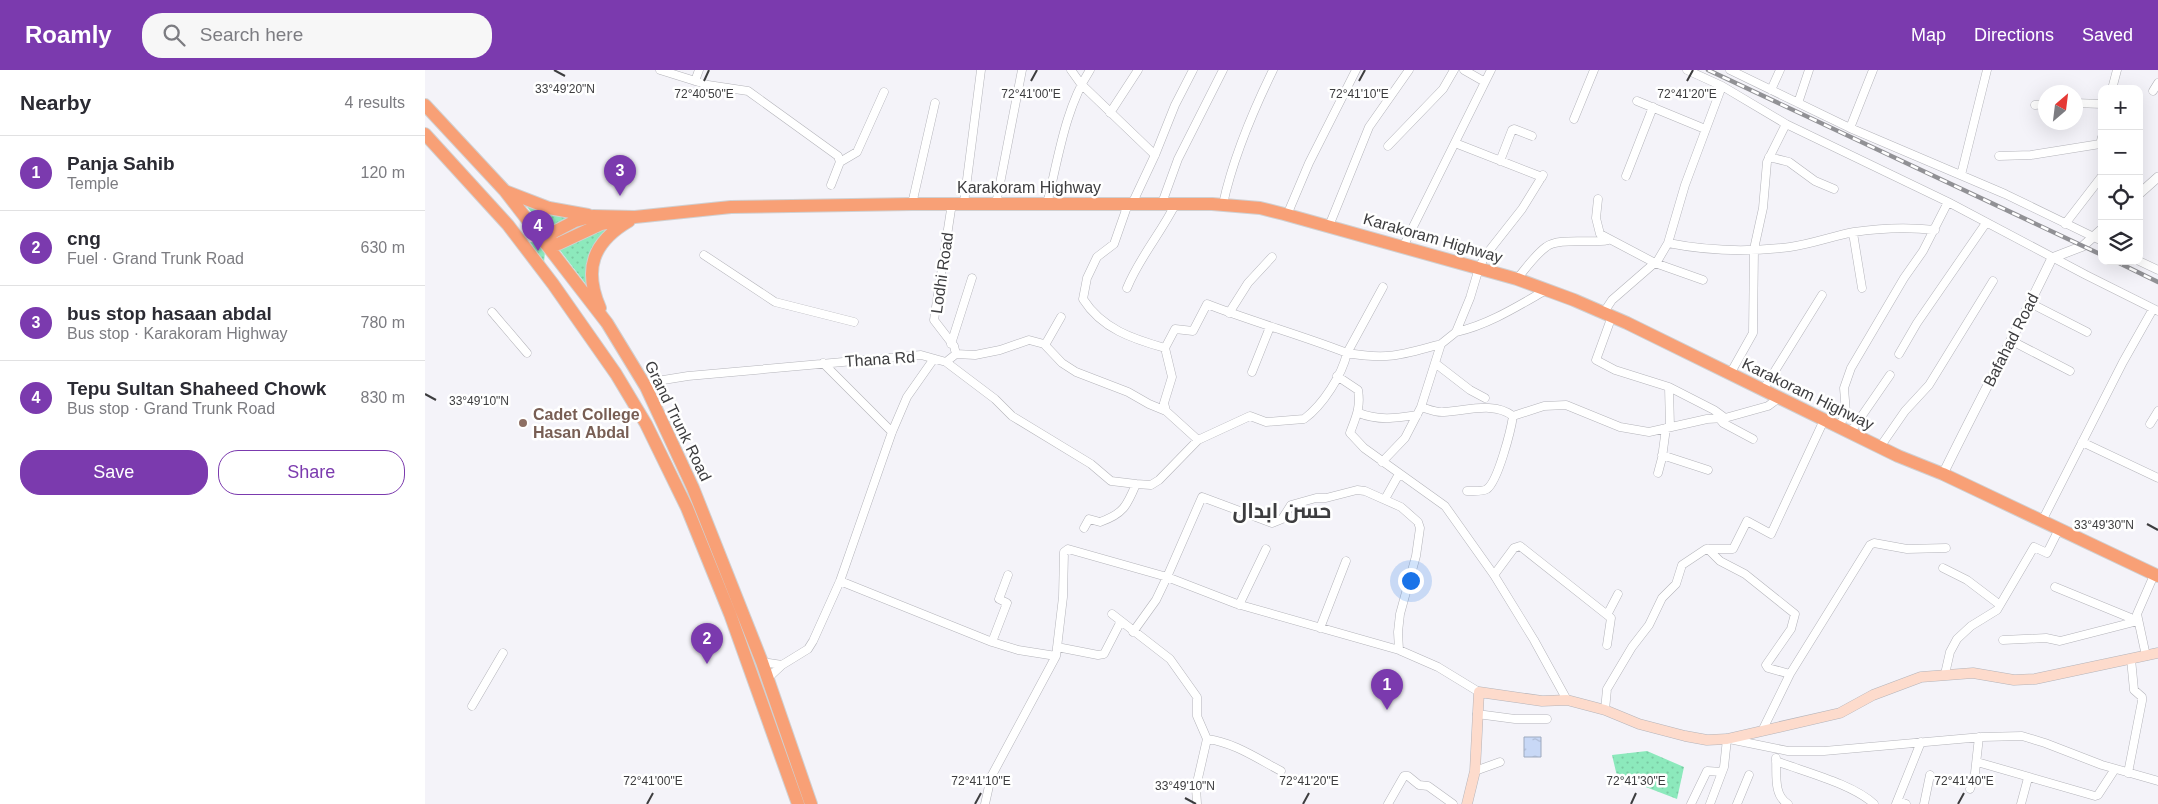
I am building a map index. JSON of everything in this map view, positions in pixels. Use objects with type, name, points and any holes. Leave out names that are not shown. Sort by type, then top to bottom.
[{"type":"highway","name":"Grand Trunk Road","points":[[425,105],[505,190],[607,323],[646,387],[693,488],[762,662],[811,804]]},
{"type":"highway","name":"Grand Trunk Road","points":[[425,134],[513,232],[610,366],[646,424],[687,508],[730,614],[798,804]]},
{"type":"highway","points":[[505,190],[549,208],[593,216]]},
{"type":"highway","name":"Karakoram Highway","points":[[635,217],[593,216],[575,221],[552,233],[547,245],[558,244],[601,224],[635,217],[731,207],[958,203],[1176,203],[1223,204],[1260,208],[1517,278],[1608,314],[1880,447],[1943,474],[2156,576]]},
{"type":"highway","points":[[607,323],[597,302],[592,283],[592,261],[602,241],[616,228],[635,217]]},
{"type":"main road","points":[[1467,804],[1475,770],[1479,692],[1542,701],[1567,700],[1605,710],[1639,724],[1707,740],[1762,731],[1841,713],[1873,695],[1921,677],[1973,673],[2014,680],[2035,679],[2158,653]]},
{"type":"street","points":[[660,70],[708,85],[748,91],[838,156],[840,162]]},
{"type":"street","points":[[695,81],[699,70]]},
{"type":"street","name":"Lodhi Road","points":[[956,354],[934,320],[958,203],[981,70]]},
{"type":"street","points":[[996,204],[1022,70]]},
{"type":"street","points":[[1071,70],[1081,84],[1155,155]]},
{"type":"street","points":[[1047,204],[1067,126],[1081,84],[1090,70]]},
{"type":"street","points":[[1110,113],[1137,70]]},
{"type":"street","points":[[1165,348],[1147,343],[1113,328],[1092,314],[1083,299],[1087,278],[1097,257],[1114,244],[1130,204],[1155,155],[1175,105],[1193,70]]},
{"type":"street","points":[[1161,203],[1178,159],[1223,70]]},
{"type":"street","points":[[1223,204],[1237,156],[1255,107],[1273,70]]},
{"type":"street","points":[[1287,215],[1309,163],[1356,70]]},
{"type":"street","points":[[1329,226],[1369,127],[1409,70]]},
{"type":"street","points":[[1388,146],[1443,89],[1454,70]]},
{"type":"street","points":[[1464,70],[1485,82]]},
{"type":"street","points":[[1403,247],[1491,70]]},
{"type":"street","points":[[1574,118],[1593,72],[1584,70]]},
{"type":"street","points":[[1687,70],[1722,86],[1786,124],[1948,202],[2052,258],[2155,310],[2081,442],[2042,521]]},
{"type":"street","points":[[1730,70],[1851,128],[1961,175],[2098,239]]},
{"type":"street","points":[[1771,90],[1779,70]]},
{"type":"street","points":[[1798,103],[1809,70]]},
{"type":"street","points":[[1851,128],[1873,70]]},
{"type":"street","points":[[1961,175],[1987,70]]},
{"type":"street","points":[[2113,85],[2117,70]]},
{"type":"street","points":[[2153,91],[2158,83]]},
{"type":"street","points":[[1722,86],[1685,185],[1668,243],[1655,263],[1611,300],[1596,360],[1615,370],[1669,387],[1714,410],[1722,418],[1723,423],[1753,439]]},
{"type":"street","points":[[831,185],[840,162],[857,152],[884,92]]},
{"type":"street","points":[[1637,101],[1705,129]]},
{"type":"street","points":[[912,204],[935,103]]},
{"type":"street","points":[[2083,103],[2098,104]]},
{"type":"street","points":[[1626,176],[1653,107]]},
{"type":"street","points":[[1730,374],[1753,333],[1754,249],[1763,208],[1767,162],[1786,124]]},
{"type":"street","points":[[1500,161],[1512,130],[1514,129],[1532,136]]},
{"type":"street","points":[[1455,143],[1543,176],[1522,209],[1485,256],[1456,332]]},
{"type":"street","points":[[1999,156],[2031,155],[2098,144]]},
{"type":"street","points":[[1769,157],[1789,162],[1815,181],[1834,189]]},
{"type":"street","points":[[2143,190],[2158,177]]},
{"type":"street","points":[[2065,224],[2098,181]]},
{"type":"street","points":[[1598,199],[1597,229],[1600,234],[1608,240],[1655,263],[1703,280]]},
{"type":"street","points":[[1845,430],[1844,388],[1851,368],[1935,230],[1948,202]]},
{"type":"street","points":[[1127,288],[1134,269],[1164,227],[1176,203]]},
{"type":"street","points":[[1899,354],[1917,323],[1986,222]]},
{"type":"street","points":[[1668,243],[1699,249],[1754,249],[1791,246],[1853,232],[1911,227],[1935,230]]},
{"type":"street","points":[[1853,232],[1861,288]]},
{"type":"street","points":[[2052,258],[2098,239]]},
{"type":"street","points":[[1517,278],[1547,246],[1555,243],[1600,242],[1608,240]]},
{"type":"street","points":[[704,255],[775,302],[854,322]]},
{"type":"street","points":[[1229,313],[1248,283],[1272,257]]},
{"type":"street","name":"Bafahad Road","points":[[1943,474],[2012,341],[2052,258]]},
{"type":"street","points":[[2143,262],[2158,270]]},
{"type":"street","points":[[951,344],[972,278]]},
{"type":"street","points":[[1880,447],[1890,430],[1929,386],[1993,281]]},
{"type":"street","points":[[946,362],[956,354],[975,355],[1000,350],[1029,340],[1045,345],[1062,363],[1075,372],[1128,392],[1165,411],[1199,440],[1251,416],[1266,422],[1304,419],[1321,401],[1345,363],[1347,353],[1383,287]]},
{"type":"street","points":[[1165,411],[1164,403],[1172,377],[1165,348],[1175,329],[1193,331],[1207,304],[1347,353],[1373,358],[1392,357],[1441,344],[1456,332],[1469,329],[1500,315],[1547,290]]},
{"type":"street","points":[[1763,390],[1822,295]]},
{"type":"street","points":[[2030,303],[2087,332]]},
{"type":"street","points":[[492,312],[527,352]]},
{"type":"street","points":[[1045,345],[1061,317]]},
{"type":"street","points":[[1252,372],[1271,327]]},
{"type":"street","points":[[2012,341],[2070,371]]},
{"type":"street","points":[[1382,462],[1405,438],[1421,407],[1441,344]]},
{"type":"street","name":"Thana Rd","points":[[646,387],[657,381],[688,376],[921,355],[933,360],[946,362],[995,399],[1012,416],[1091,464],[1111,482],[1151,485],[1159,480],[1199,440]]},
{"type":"street","points":[[767,679],[782,665],[808,649],[813,641],[841,582],[892,432],[907,397],[933,360]]},
{"type":"street","points":[[823,363],[892,432]]},
{"type":"street","points":[[1435,363],[1470,390],[1485,398]]},
{"type":"street","points":[[1845,430],[1890,375]]},
{"type":"street","points":[[1337,376],[1358,390],[1360,401],[1359,413],[1350,433],[1364,448],[1382,462],[1445,506],[1494,575],[1534,640],[1567,700]]},
{"type":"street","points":[[1658,473],[1668,427],[1669,387]]},
{"type":"street","points":[[1513,416],[1544,406],[1566,406],[1620,427],[1649,432],[1707,419],[1722,418],[1768,406],[1779,398]]},
{"type":"street","points":[[1421,407],[1442,413],[1480,408],[1504,409],[1513,416]]},
{"type":"street","points":[[2150,424],[2158,411]]},
{"type":"street","points":[[1359,413],[1377,418],[1394,418],[1417,414]]},
{"type":"street","points":[[1467,491],[1485,490],[1492,483],[1510,435],[1513,416]]},
{"type":"street","points":[[1605,710],[1607,690],[1632,648],[1649,625],[1663,598],[1676,584],[1682,565],[1708,549],[1733,549],[1747,521],[1771,534],[1824,420]]},
{"type":"street","points":[[2081,442],[2158,478]]},
{"type":"street","points":[[1663,455],[1708,470]]},
{"type":"street","points":[[1385,499],[1399,474]]},
{"type":"street","points":[[1085,528],[1089,519],[1100,522],[1121,512],[1126,507],[1136,484]]},
{"type":"street","points":[[1133,632],[1156,600],[1201,497],[1272,523],[1282,519],[1291,505],[1357,490],[1385,499],[1413,516],[1420,528],[1400,614],[1397,632],[1399,650]]},
{"type":"street","points":[[1945,674],[1947,661],[1957,639],[1971,626],[1997,610],[2034,546],[2047,553],[2059,529]]},
{"type":"street","points":[[1762,731],[1790,674],[1869,545],[1874,543],[1907,550],[1946,548]]},
{"type":"street","points":[[1494,575],[1514,548],[1519,546],[1607,615],[1611,620],[1607,645]]},
{"type":"street","points":[[985,804],[991,777],[1056,656],[1066,549],[1167,577],[1239,605],[1399,650],[1438,667],[1479,692]]},
{"type":"street","points":[[1239,605],[1266,549]]},
{"type":"street","points":[[1708,549],[1720,561],[1745,574],[1795,614],[1791,629],[1766,665],[1768,668],[1790,674]]},
{"type":"street","points":[[1320,628],[1346,561]]},
{"type":"street","points":[[1943,568],[1967,580],[2000,605]]},
{"type":"street","points":[[992,642],[1007,603],[999,599],[1009,575]]},
{"type":"street","points":[[2146,656],[2137,614],[2156,576]]},
{"type":"street","points":[[841,582],[992,642],[1018,650],[1056,656]]},
{"type":"street","points":[[2055,587],[2138,621]]},
{"type":"street","points":[[1607,615],[1618,594]]},
{"type":"street","points":[[1112,614],[1170,659],[1197,697],[1197,716],[1207,738],[1196,787],[1197,804]]},
{"type":"street","points":[[2003,640],[2046,638],[2060,641],[2138,621]]},
{"type":"street","points":[[1057,647],[1098,655],[1104,654],[1121,622]]},
{"type":"street","points":[[472,706],[503,653]]},
{"type":"street","points":[[2128,773],[2142,700],[2141,696],[2134,690],[2131,659]]},
{"type":"street","points":[[762,662],[782,665]]},
{"type":"street","points":[[1477,714],[1547,719]]},
{"type":"street","points":[[1710,804],[1722,772],[1726,756],[1727,738],[1788,751],[1824,751],[1979,737],[2022,736],[2033,738],[2115,769],[2158,782]]},
{"type":"street","points":[[1970,790],[1977,762],[1979,737]]},
{"type":"street","points":[[1207,738],[1243,752],[1281,771]]},
{"type":"street","points":[[1902,803],[1921,742]]},
{"type":"street","points":[[1776,749],[1778,800],[1788,804]]},
{"type":"street","points":[[1776,761],[1853,790],[1866,796],[1874,804]]},
{"type":"street","points":[[1475,770],[1500,762]]},
{"type":"street","points":[[1977,762],[2095,796],[2098,795],[2115,769]]},
{"type":"street","points":[[1691,804],[1707,771],[1722,772]]},
{"type":"street","points":[[1737,804],[1749,775]]},
{"type":"street","points":[[1924,804],[1930,775]]},
{"type":"street","points":[[1388,804],[1404,776],[1407,776],[1419,786],[1428,786],[1453,804]]},
{"type":"street","points":[[2021,804],[2028,778]]},
{"type":"green space","points":[[523,202],[568,217],[546,230]]},
{"type":"green space","points":[[612,226],[588,287],[559,249],[594,231]]},
{"type":"green space","points":[[530,242],[539,243],[545,251],[544,263]]},
{"type":"green space","points":[[1647,751],[1684,767],[1677,799],[1617,776],[1612,755]]},
{"type":"water","points":[[1524,737],[1541,737],[1541,757],[1524,757]]},
{"type":"railway","points":[[1708,70],[2098,253]]},
{"type":"railway","points":[[2123,265],[2158,282]]},
{"type":"place","name":"bus stop hasaan abdal","points":[[620,196]]},
{"type":"place","name":"Tepu Sultan Shaheed Chowk","points":[[538,251]]},
{"type":"place","name":"Cadet College Hasan Abdal","points":[[523,423]]},
{"type":"place","name":"cng","points":[[707,664]]},
{"type":"place","name":"Panja Sahib","points":[[1387,710]]},
{"type":"district","name":"حسن ابدال","points":[[1282,510]]}]
